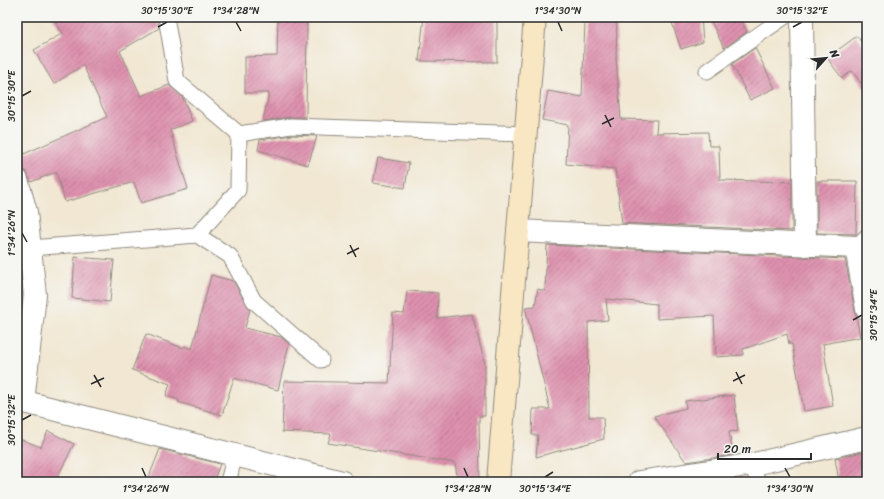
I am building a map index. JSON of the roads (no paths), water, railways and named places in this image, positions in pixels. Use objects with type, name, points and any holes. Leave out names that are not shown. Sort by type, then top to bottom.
[{"type":"street","points":[[504,482],[498,482],[535,17]]},
{"type":"street","points":[[802,17],[804,245]]},
{"type":"street","points":[[17,180],[26,212],[24,247],[35,295],[20,401],[342,482]]},
{"type":"street","points":[[518,231],[804,245],[862,242],[867,309]]},
{"type":"street","points":[[639,482],[756,473],[867,438]]},
{"type":"lane","points":[[166,17],[177,81],[238,134],[238,190],[197,235]]},
{"type":"lane","points":[[707,71],[784,17]]},
{"type":"lane","points":[[238,134],[291,126],[526,134]]},
{"type":"lane","points":[[24,247],[197,235],[230,256],[254,301],[320,360]]},
{"type":"lane","points":[[228,482],[235,455]]}]
